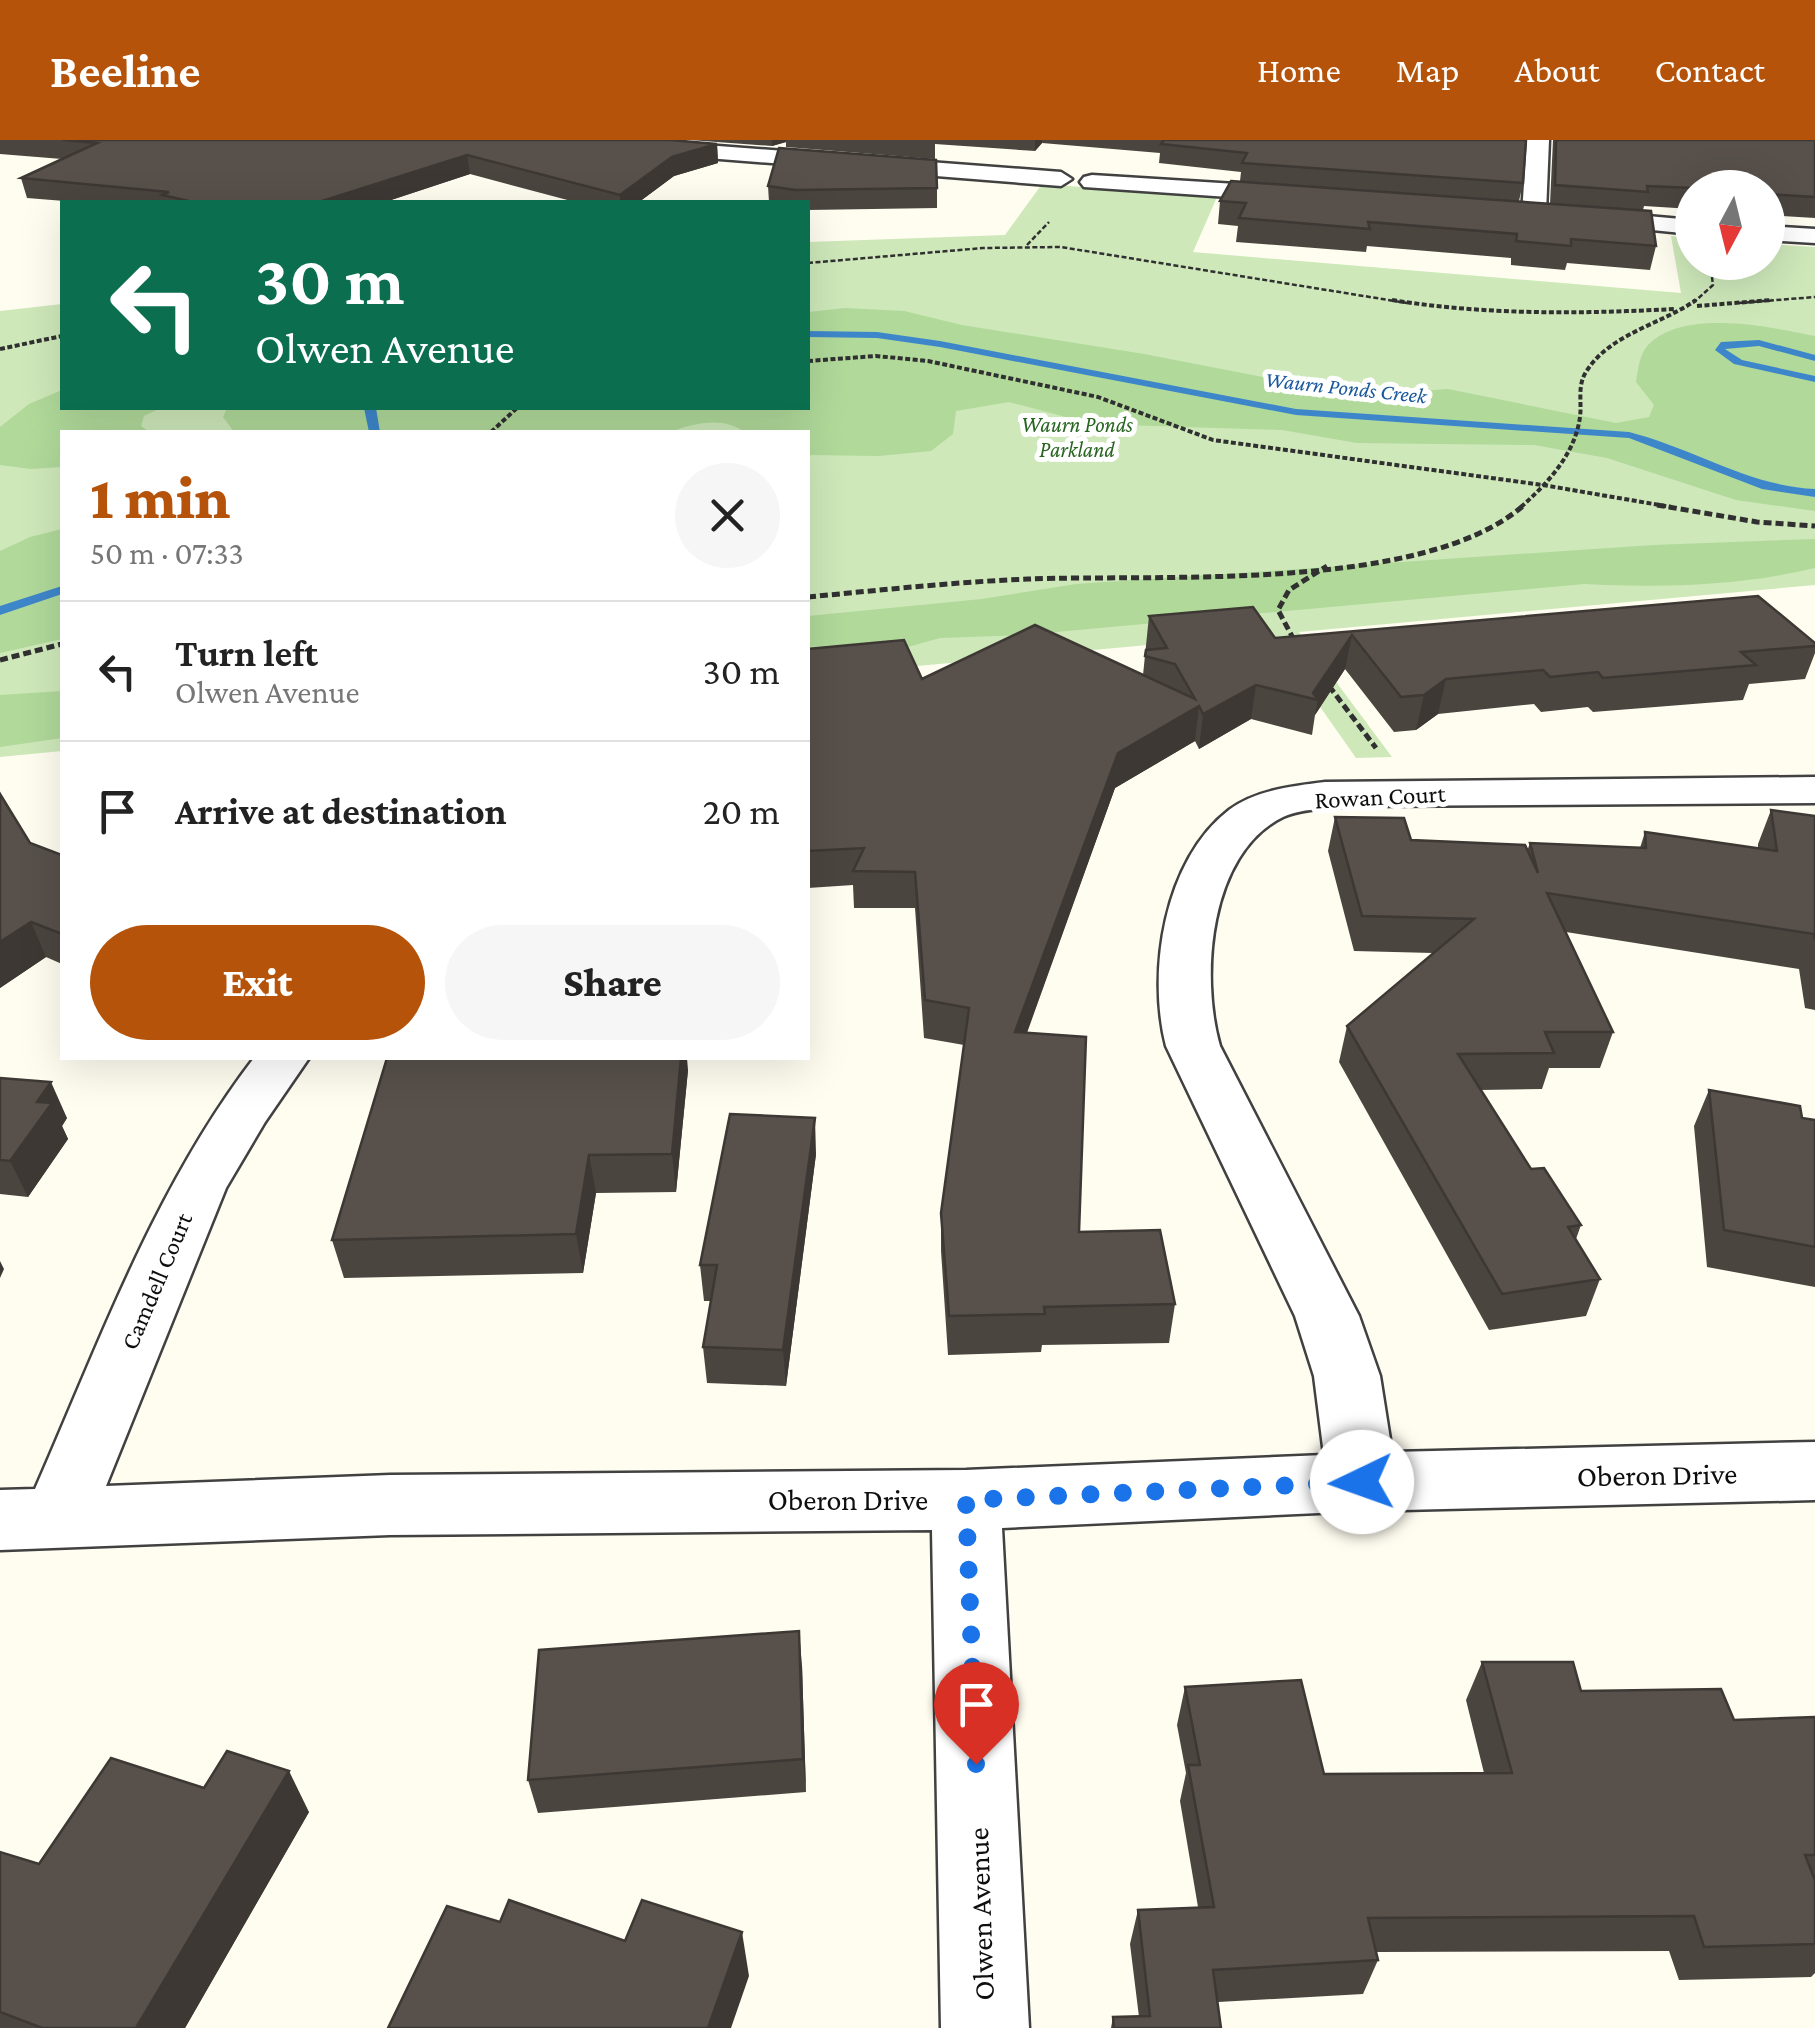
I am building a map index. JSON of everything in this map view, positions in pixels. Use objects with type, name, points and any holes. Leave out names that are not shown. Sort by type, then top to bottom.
[{"type":"street","points":[[555,140],[1021,174],[1081,174],[1136,183],[1325,197]]},
{"type":"street","points":[[1538,140],[1524,213],[1675,226]]},
{"type":"street","points":[[1785,234],[1815,236]]},
{"type":"street","name":"Rowan Court","points":[[1362,1482],[1347,1376],[1328,1316],[1192,1046],[1183,1004],[1185,976],[1198,902],[1214,854],[1238,825],[1268,807],[1312,798],[1409,793],[1815,790]]},
{"type":"street","name":"Camdell Court","points":[[29,1519],[197,1188],[243,1112],[281,1060]]},
{"type":"street","name":"Oberon Drive","points":[[29,1519],[410,1505],[966,1500],[1362,1482],[1815,1471]]},
{"type":"street","name":"Olwen Avenue","points":[[966,1500],[985,2028]]},
{"type":"path","points":[[810,263],[983,248],[1060,247],[1427,306],[1583,314],[1815,297]]},
{"type":"path","points":[[810,597],[1026,579],[1163,576],[1328,565],[1391,559],[1465,542],[1508,519],[1543,485],[1572,445],[1580,418],[1580,382],[1588,367],[1608,350],[1679,309],[1700,302],[1713,285],[1712,280]]},
{"type":"path","points":[[0,349],[60,336]]},
{"type":"path","points":[[810,360],[876,356],[928,361],[1098,397],[1231,444],[1543,485],[1756,522],[1815,526]]},
{"type":"path","points":[[493,430],[515,410]]},
{"type":"path","points":[[1298,646],[1278,610],[1289,590],[1328,565]]},
{"type":"path","points":[[0,660],[60,645]]},
{"type":"path","points":[[1320,674],[1409,793]]},
{"type":"green space","name":"Waurn Ponds Parkland","points":[[1042,184],[1217,197],[1193,252],[1681,293],[1679,280],[1785,280],[1785,245],[1815,247],[1815,585],[1299,632],[1392,757],[1356,758],[1269,634],[810,676],[810,430],[60,430],[60,751],[0,757],[0,311],[60,304],[60,410],[810,410],[810,242],[1005,235]]},
{"type":"green space","points":[[845,308],[904,311],[962,325],[1309,386],[1388,393],[1448,389],[1616,423],[1649,417],[1654,405],[1636,382],[1637,373],[1645,349],[1663,334],[1682,327],[1726,323],[1815,336],[1815,511],[1736,500],[1607,458],[1534,445],[1357,443],[1282,430],[1092,424],[1009,402],[956,411],[953,434],[931,451],[879,456],[810,455],[810,430],[741,430],[718,423],[677,430],[233,430],[223,417],[226,410],[810,410],[810,312]]},
{"type":"green space","points":[[60,391],[60,410],[157,410],[144,416],[141,426],[147,430],[60,430],[60,467],[0,465],[0,427],[29,404]]},
{"type":"green space","points":[[60,530],[60,639],[0,653],[0,551],[30,537]]},
{"type":"green space","points":[[1815,539],[1815,568],[1729,582],[1584,584],[1023,635],[940,638],[908,647],[810,647],[810,616],[982,599],[1076,584],[1653,545]]},
{"type":"green space","points":[[60,691],[60,738],[0,747],[0,695]]},
{"type":"building","points":[[63,140],[671,140],[717,144],[672,157],[620,195],[467,155],[325,200],[184,200],[162,195],[169,192],[21,178],[97,143]]},
{"type":"building","points":[[1164,140],[1526,140],[1523,183],[1242,163],[1247,153],[1161,144]]},
{"type":"building","points":[[1556,140],[1815,140],[1815,197],[1785,195],[1785,170],[1675,170],[1675,187],[1647,186],[1648,192],[1555,185]]},
{"type":"building","points":[[779,148],[936,160],[937,188],[795,190],[768,186]]},
{"type":"building","points":[[1231,181],[1651,211],[1656,246],[1571,239],[1571,246],[1516,241],[1517,234],[1368,222],[1370,229],[1239,218],[1246,203],[1220,201]]},
{"type":"building","points":[[1758,596],[1815,646],[1741,652],[1756,665],[1603,678],[1598,672],[1550,677],[1543,670],[1446,679],[1424,695],[1401,697],[1352,635],[1313,693],[1318,700],[1256,685],[1203,714],[1199,706],[1118,753],[1015,1032],[1086,1037],[1079,1232],[1160,1230],[1175,1304],[1044,1307],[1045,1314],[949,1316],[941,1213],[969,1008],[925,1000],[915,872],[853,871],[864,848],[810,851],[810,649],[904,640],[922,679],[1035,625],[1195,699],[1175,664],[1145,656],[1146,650],[1167,648],[1149,616],[1253,607],[1275,638]]},
{"type":"building","points":[[0,794],[30,843],[60,854],[60,933],[31,922],[0,942]]},
{"type":"building","points":[[1771,810],[1815,816],[1815,940],[1814,934],[1547,893],[1613,1032],[1545,1032],[1554,1053],[1458,1054],[1531,1169],[1544,1168],[1581,1225],[1568,1227],[1600,1279],[1502,1294],[1347,1026],[1474,919],[1362,916],[1335,817],[1404,818],[1411,840],[1525,845],[1538,873],[1530,843],[1646,848],[1645,832],[1777,851]]},
{"type":"building","points":[[386,1060],[681,1060],[672,1154],[589,1155],[576,1234],[332,1240]]},
{"type":"building","points":[[0,1078],[51,1082],[37,1102],[52,1103],[10,1161],[0,1160]]},
{"type":"building","points":[[1709,1090],[1800,1106],[1802,1118],[1815,1120],[1815,1247],[1724,1230]]},
{"type":"building","points":[[730,1114],[815,1118],[783,1350],[703,1347],[717,1265],[700,1265]]},
{"type":"building","points":[[799,1631],[803,1759],[528,1780],[539,1650]]},
{"type":"building","points":[[1482,1662],[1573,1662],[1581,1691],[1721,1689],[1734,1720],[1815,1717],[1815,1855],[1805,1855],[1815,1880],[1815,1944],[1704,1947],[1694,1916],[1368,1918],[1378,1960],[1213,1970],[1221,2028],[1114,2028],[1113,2017],[1150,2016],[1138,1910],[1214,1907],[1188,1765],[1200,1765],[1185,1687],[1301,1680],[1324,1774],[1512,1773]]},
{"type":"building","points":[[227,1751],[289,1771],[136,2028],[42,2028],[0,2012],[0,1852],[39,1864],[111,1758],[204,1788]]},
{"type":"building","points":[[509,1900],[625,1941],[642,1900],[742,1932],[708,2028],[388,2028],[447,1906],[500,1922]]},
{"type":"waterway","name":"Waurn Ponds Creek","points":[[810,334],[877,335],[940,344],[1296,412],[1629,435],[1767,487],[1815,493]]},
{"type":"waterway","name":"Waurn Ponds Creek","points":[[1815,358],[1759,343],[1721,345],[1720,350],[1738,362],[1815,379]]},
{"type":"waterway","name":"Waurn Ponds Creek","points":[[370,410],[375,430]]},
{"type":"waterway","name":"Waurn Ponds Creek","points":[[0,611],[60,591]]},
{"type":"route","points":[[976,1764],[966,1500],[1362,1482]]}]
